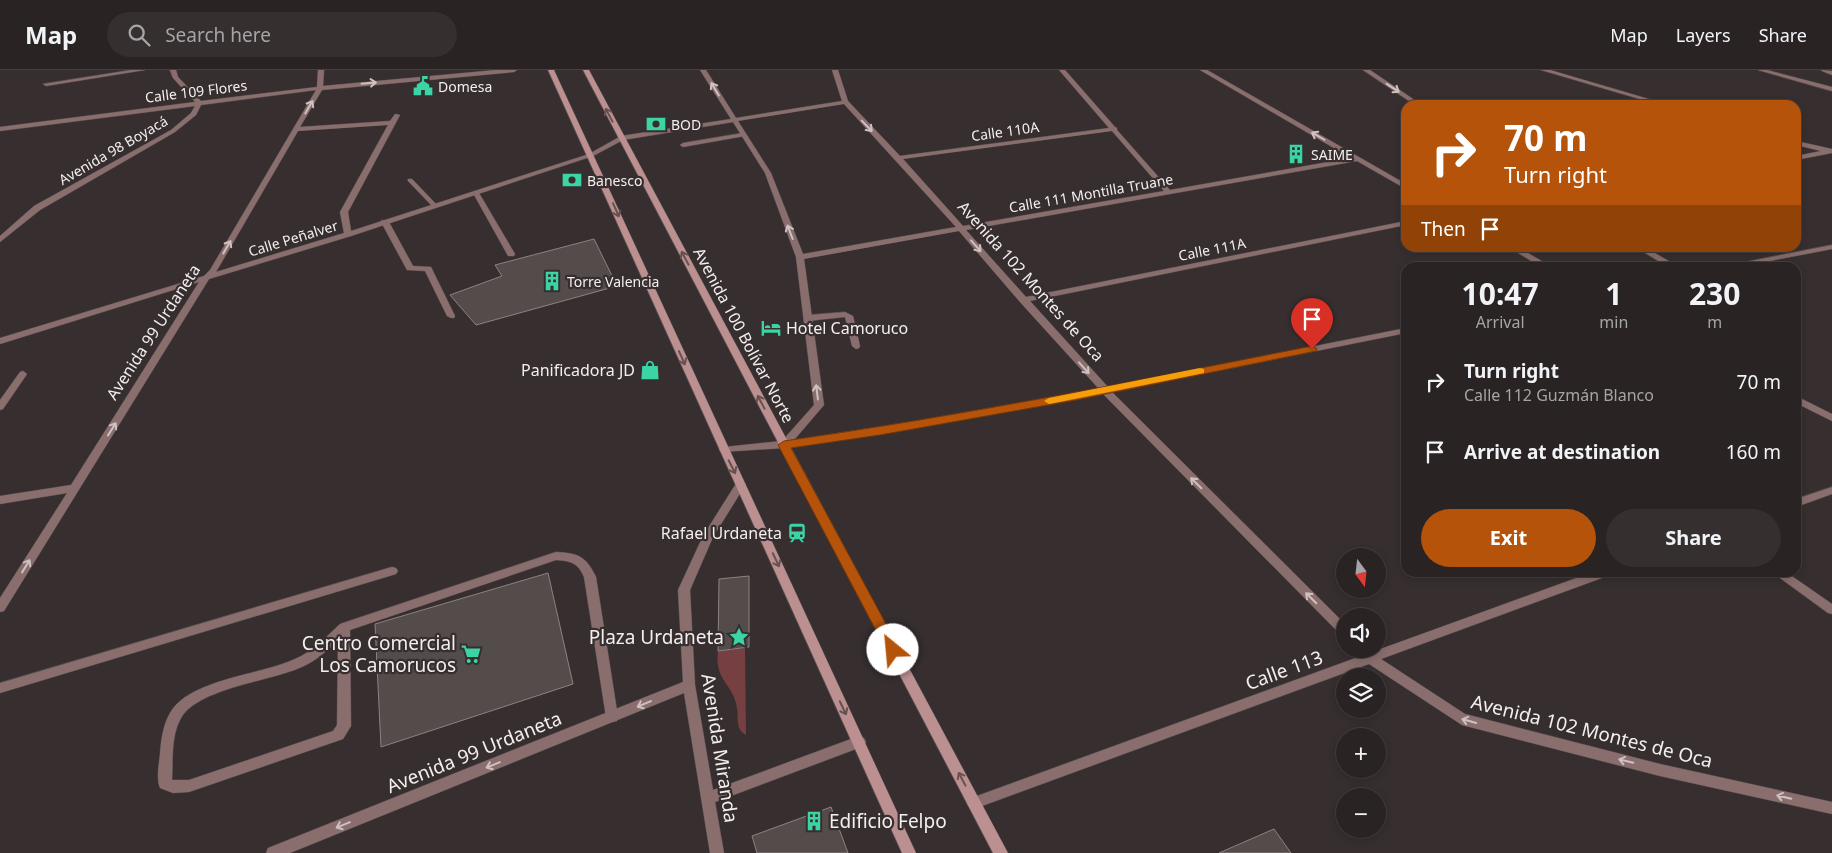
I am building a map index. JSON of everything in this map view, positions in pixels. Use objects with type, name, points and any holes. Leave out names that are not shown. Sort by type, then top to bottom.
[{"type":"main road","points":[[551,70],[592,155],[724,450],[909,853]]},
{"type":"main road","name":"Avenida 100 Bolívar Norte","points":[[586,70],[1001,853]]},
{"type":"street","points":[[46,84],[142,70]]},
{"type":"street","points":[[174,70],[175,77],[199,103]]},
{"type":"street","name":"Avenida 99 Urdaneta","points":[[0,608],[206,278],[213,272],[320,88],[321,70]]},
{"type":"street","name":"Calle 109 Flores","points":[[0,129],[320,88],[514,70]]},
{"type":"street","points":[[703,70],[768,173],[800,257],[818,405],[784,445]]},
{"type":"street","name":"Avenida 102 Montes de Oca","points":[[835,70],[845,102],[898,158],[1105,390],[1336,623]]},
{"type":"street","points":[[1062,70],[1168,192]]},
{"type":"street","points":[[1203,70],[1401,184]]},
{"type":"street","points":[[1366,70],[1412,100]]},
{"type":"street","points":[[1544,70],[1649,100]]},
{"type":"street","points":[[1761,70],[1832,88]]},
{"type":"street","points":[[1824,70],[1832,73]]},
{"type":"street","points":[[621,138],[845,102]]},
{"type":"street","name":"Avenida 98 Boyacá","points":[[0,240],[37,208],[173,131],[194,114],[199,103]]},
{"type":"street","points":[[348,234],[344,212],[397,115]]},
{"type":"street","points":[[296,129],[393,123]]},
{"type":"street","name":"Calle 110A","points":[[898,158],[1115,129]]},
{"type":"street","points":[[683,145],[743,135]]},
{"type":"street","name":"Calle Peñalver","points":[[0,341],[476,193],[592,155],[621,138]]},
{"type":"street","points":[[1801,144],[1830,152]]},
{"type":"street","points":[[1801,157],[1830,152]]},
{"type":"street","name":"Calle 111 Montilla Truane","points":[[800,257],[1358,159]]},
{"type":"street","points":[[410,180],[435,206]]},
{"type":"street","points":[[476,193],[511,254]]},
{"type":"street","points":[[385,222],[410,268],[428,269],[451,316]]},
{"type":"street","name":"Calle 111A","points":[[1024,300],[1401,224]]},
{"type":"street","points":[[1801,252],[1832,246]]},
{"type":"street","points":[[1521,252],[1539,262]]},
{"type":"street","points":[[1648,252],[1666,262]]},
{"type":"street","points":[[1749,262],[1801,252]]},
{"type":"street","points":[[808,318],[845,314],[848,316],[856,346]]},
{"type":"street","points":[[724,450],[784,445],[880,431],[1105,390],[1401,331]]},
{"type":"street","points":[[0,407],[24,374]]},
{"type":"street","points":[[1801,402],[1832,418]]},
{"type":"street","name":"Avenida Miranda","points":[[717,853],[689,685],[684,590],[708,536],[741,484]]},
{"type":"street","points":[[0,500],[75,488]]},
{"type":"street","points":[[1801,501],[1832,490]]},
{"type":"street","points":[[344,627],[344,726],[338,735],[189,786],[173,787],[165,784],[170,728],[178,710],[200,694],[300,662],[325,645],[344,627],[556,556],[572,557],[584,564],[590,577],[612,717]]},
{"type":"street","points":[[0,688],[392,571]]},
{"type":"street","name":"Calle 113","points":[[974,803],[1592,577]]},
{"type":"street","points":[[1784,577],[1832,610]]},
{"type":"street","name":"Avenida 102 Montes de Oca","points":[[1371,659],[1462,719],[1660,770],[1832,808]]},
{"type":"street","name":"Avenida 99 Urdaneta","points":[[273,853],[689,685]]},
{"type":"street","points":[[708,798],[859,742]]},
{"type":"shaded area","points":[[745,648],[746,735],[740,730],[735,700],[721,676],[718,661],[718,651]]},
{"type":"building","name":"Torre Valencia","points":[[594,239],[617,286],[476,325],[450,295],[502,276],[495,265]]},
{"type":"building","name":"Centro Comercial Los Camorucos","points":[[548,573],[573,684],[381,747],[375,624]]},
{"type":"building","points":[[749,576],[749,647],[718,651],[719,579]]},
{"type":"building","name":"Edificio Felpo","points":[[831,807],[848,853],[757,853],[752,836]]},
{"type":"building","points":[[1274,829],[1291,853],[1219,853]]},
{"type":"slow traffic","points":[[1049,401],[1200,371]]},
{"type":"place","name":"Domesa","points":[[423,86]]},
{"type":"place","name":"BOD","points":[[656,124]]},
{"type":"place","name":"SAIME","points":[[1296,154]]},
{"type":"place","name":"Banesco","points":[[572,180]]},
{"type":"place","name":"Torre Valencia","points":[[552,281]]},
{"type":"place","name":"Hotel Camoruco","points":[[771,328]]},
{"type":"place","name":"Panificadora JD","points":[[650,370]]},
{"type":"place","name":"Rafael Urdaneta","points":[[797,533]]},
{"type":"place","name":"Plaza Urdaneta","points":[[739,637]]},
{"type":"place","name":"Centro Comercial Los Camorucos","points":[[471,654]]},
{"type":"place","name":"Edificio Felpo","points":[[814,821]]},
{"type":"route","points":[[893,650],[784,445],[880,431],[1076,396],[1312,349]]}]
